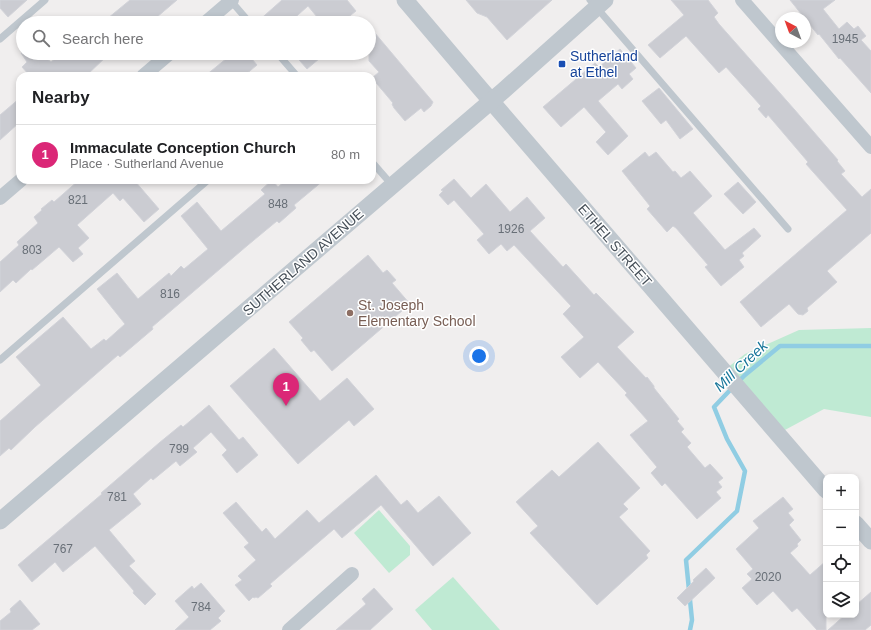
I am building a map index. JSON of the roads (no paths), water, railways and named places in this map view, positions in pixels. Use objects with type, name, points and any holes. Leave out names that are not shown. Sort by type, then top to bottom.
[{"type":"street","points":[[213,16],[231,0]]},
{"type":"street","name":"ETHEL STREET","points":[[405,0],[490,101],[823,487]]},
{"type":"street","points":[[742,0],[871,147]]},
{"type":"street","name":"SUTHERLAND AVENUE","points":[[0,522],[490,101],[597,2]]},
{"type":"street","points":[[148,72],[162,60]]},
{"type":"street","points":[[0,198],[16,184]]},
{"type":"street","points":[[859,527],[871,541]]},
{"type":"street","points":[[289,630],[352,574]]},
{"type":"lane","points":[[27,16],[45,0]]},
{"type":"lane","points":[[231,0],[244,16]]},
{"type":"lane","points":[[597,2],[788,228]]},
{"type":"lane","points":[[0,39],[16,25]]},
{"type":"lane","points":[[282,60],[293,72]]},
{"type":"lane","points":[[376,167],[392,185]]},
{"type":"lane","points":[[0,360],[203,184]]},
{"type":"waterway","name":"Mill Creek","points":[[738,382],[780,346],[871,346]]},
{"type":"waterway","name":"Mill Creek","points":[[690,630],[692,620],[686,560],[737,511],[745,471],[727,439],[714,407],[733,387]]},
{"type":"place","name":"Sutherland at Ethel","points":[[562,64]]},
{"type":"place","name":"St. Joseph Elementary School","points":[[350,313]]},
{"type":"place","name":"Immaculate Conception Church","points":[[286,406]]}]
